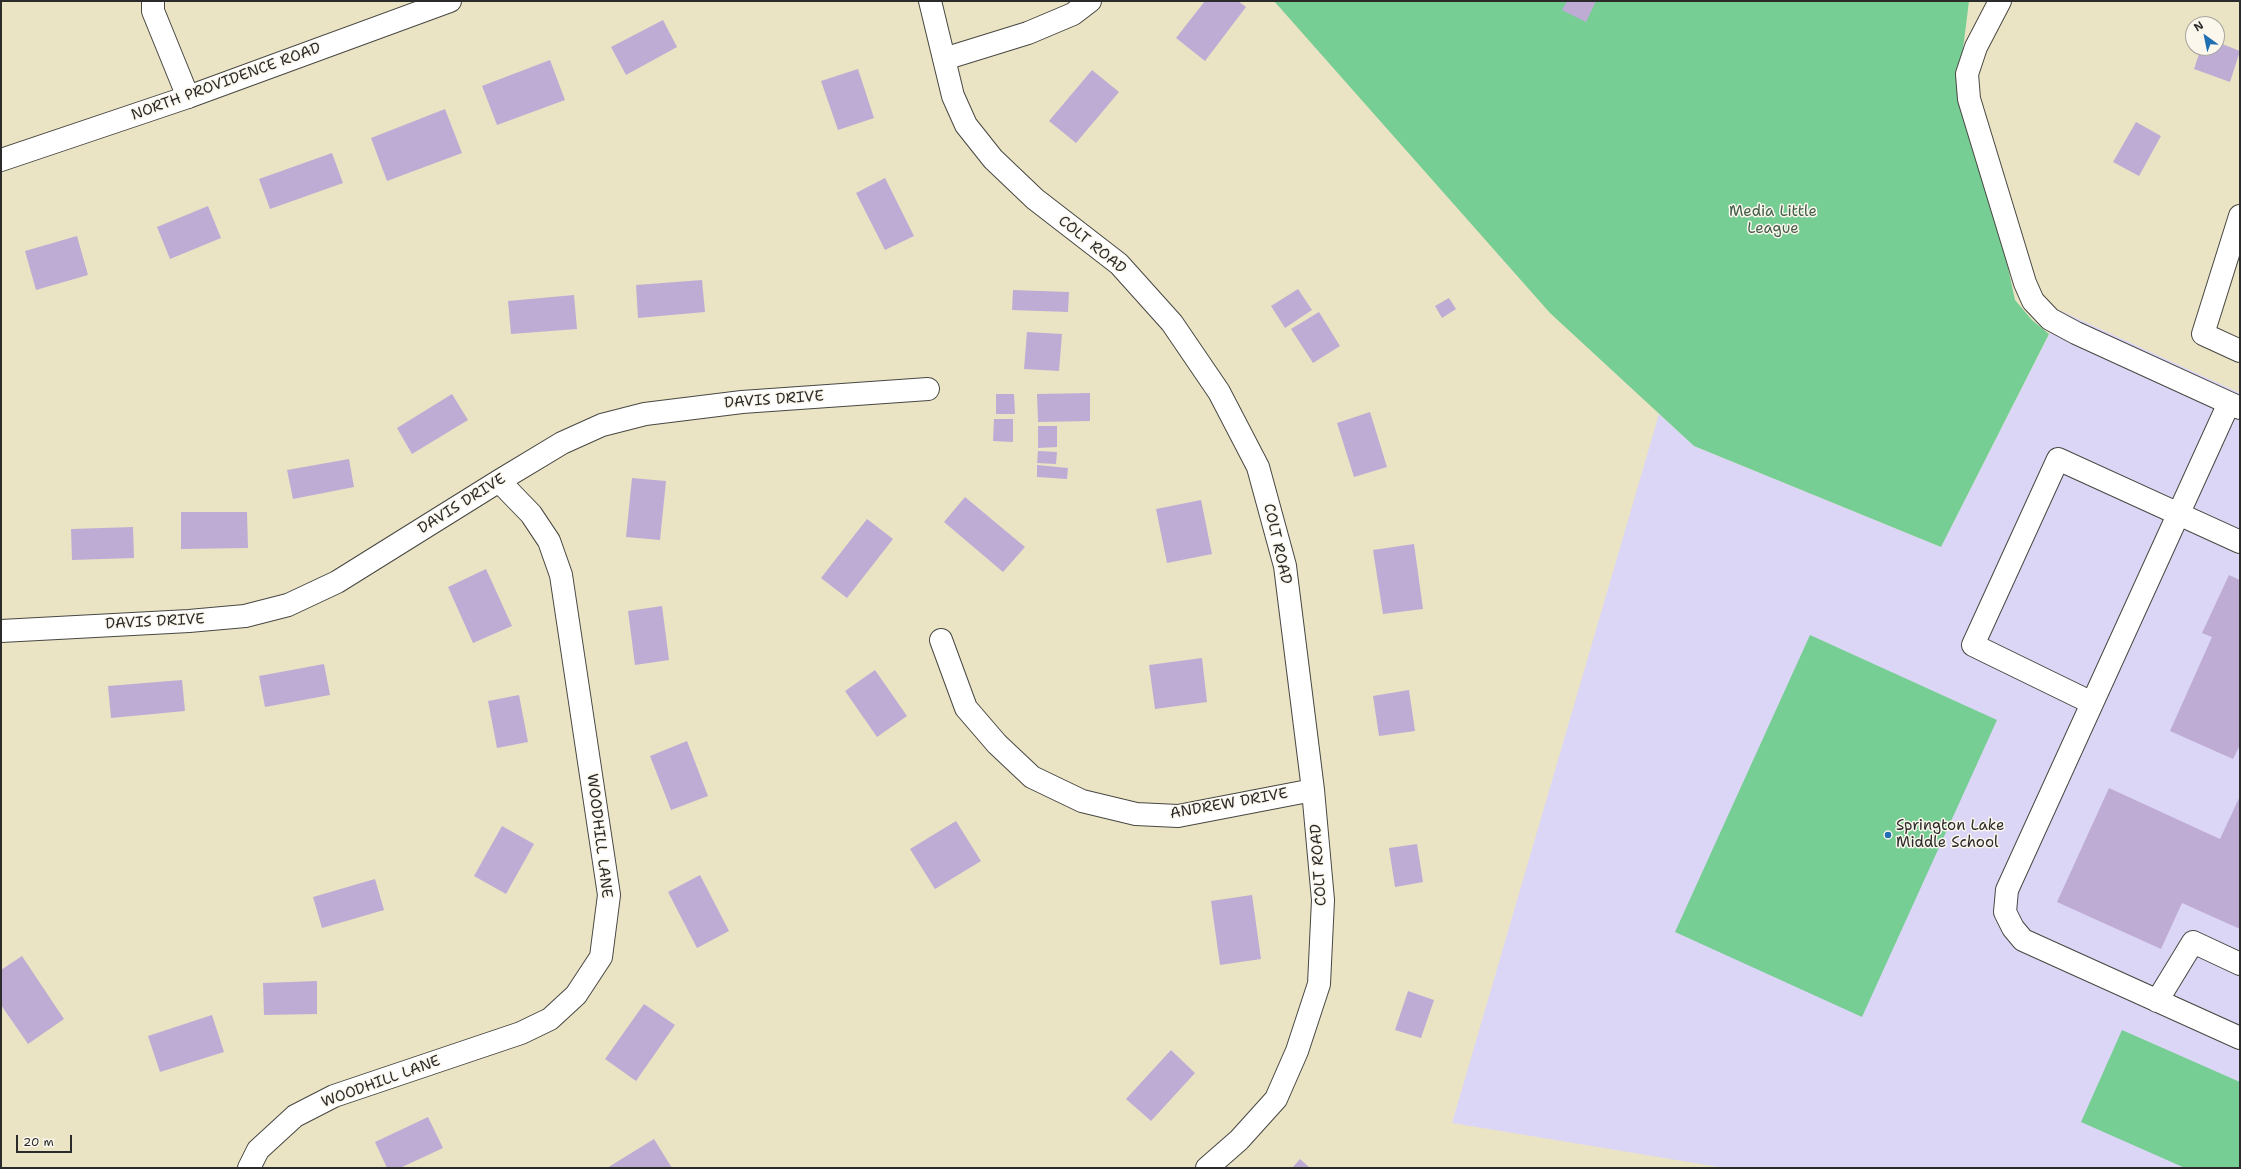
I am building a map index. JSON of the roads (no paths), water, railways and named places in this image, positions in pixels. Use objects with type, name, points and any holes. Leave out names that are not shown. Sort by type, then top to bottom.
[{"type":"street","points":[[153,1],[153,11],[188,97]]},
{"type":"street","name":"NORTH PROVIDENCE ROAD","points":[[1,160],[188,97],[450,1]]},
{"type":"street","name":"COLT ROAD","points":[[930,1],[953,96],[966,125],[993,159],[1035,199],[1119,264],[1172,323],[1219,392],[1258,467],[1285,566],[1313,790],[1323,900],[1319,984],[1297,1051],[1276,1099],[1239,1140],[1207,1168]]},
{"type":"street","points":[[944,59],[1028,32],[1073,14],[1090,1]]},
{"type":"street","points":[[2000,1],[1976,47],[1967,74],[1969,99],[2025,283],[2033,301],[2050,319],[2076,333],[2234,406],[2178,515],[2007,890],[2005,912],[2013,928],[2023,940],[2240,1038]]},
{"type":"street","points":[[2240,216],[2202,334],[2240,351]]},
{"type":"street","name":"DAVIS DRIVE","points":[[1,631],[196,621],[245,616],[288,605],[337,582],[562,443],[602,425],[645,414],[742,402],[928,389]]},
{"type":"street","points":[[2092,703],[1973,645],[2058,459],[2240,542]]},
{"type":"street","name":"WOODHILL LANE","points":[[249,1168],[258,1150],[295,1116],[334,1096],[521,1033],[550,1019],[576,995],[601,957],[610,895],[561,575],[549,541],[531,514],[499,481]]},
{"type":"street","name":"ANDREW DRIVE","points":[[941,640],[966,708],[996,744],[1032,776],[1082,800],[1136,814],[1178,816],[1313,790]]},
{"type":"street","points":[[2157,1001],[2193,942],[2240,964]]},
{"type":"place","name":"Springton Lake Middle School","points":[[1888,835]]},
{"type":"park label","name":"Media Little League","points":[[1773,220]]}]
